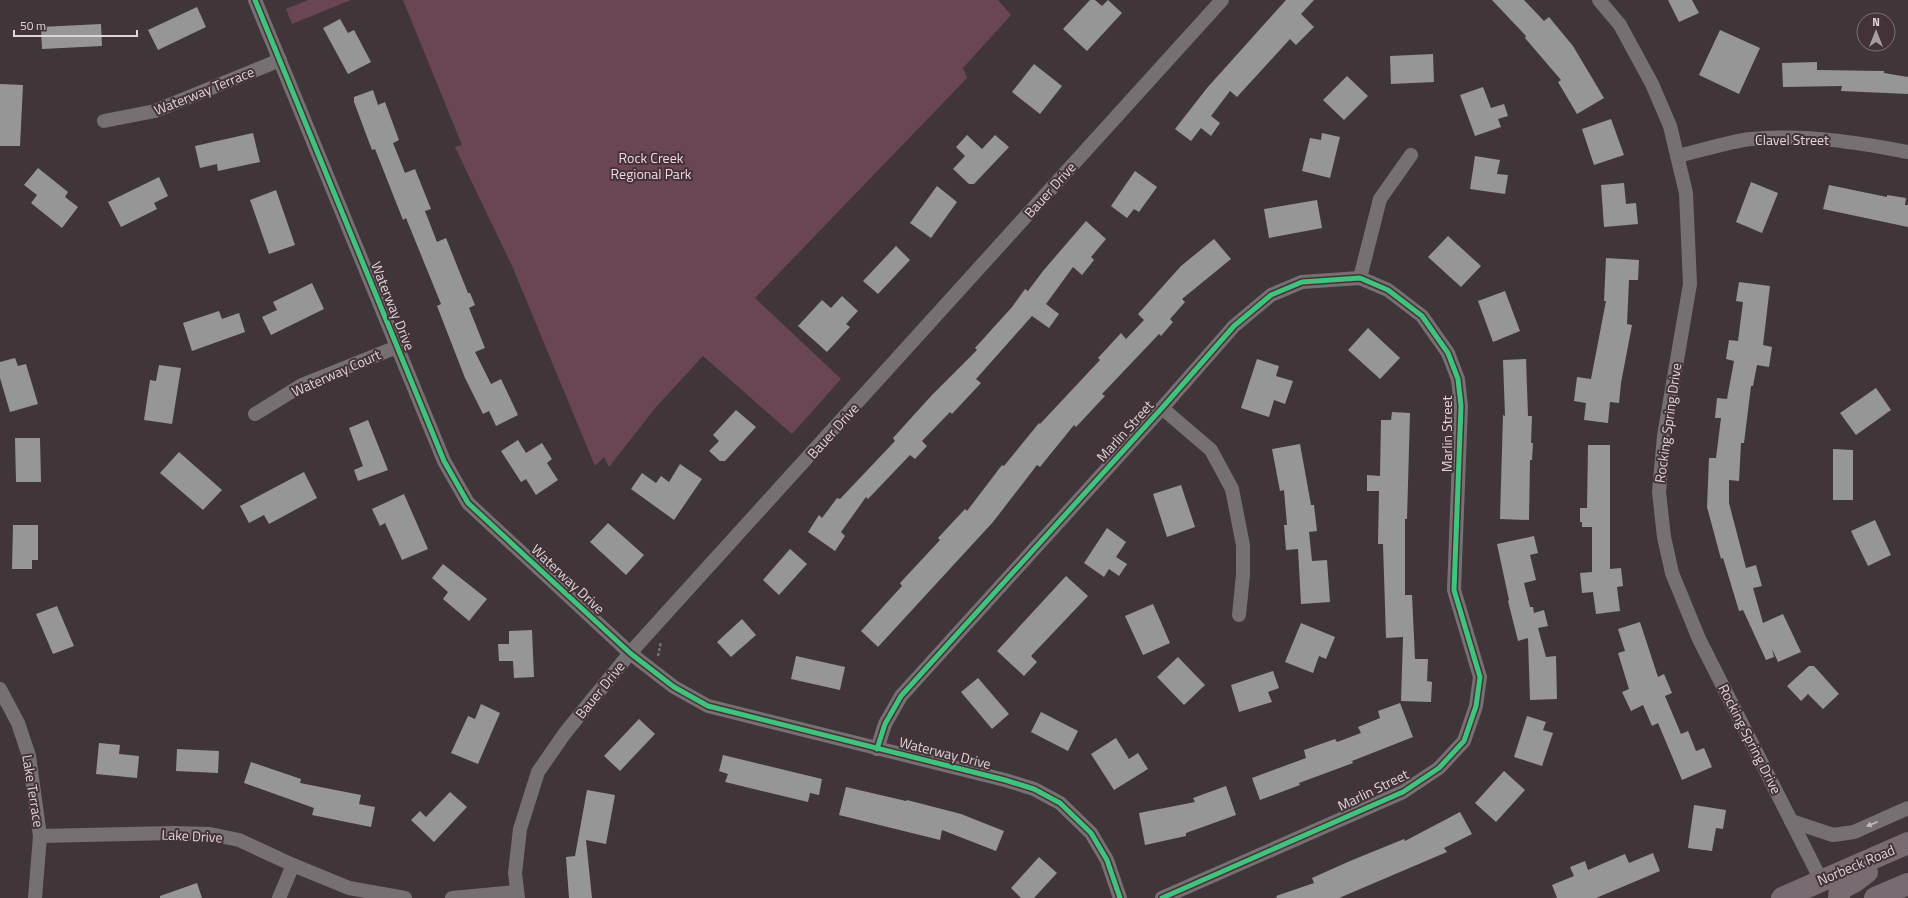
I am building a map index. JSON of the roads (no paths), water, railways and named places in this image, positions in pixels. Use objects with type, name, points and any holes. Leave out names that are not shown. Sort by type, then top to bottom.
[{"type":"main road","name":"Norbeck Road","points":[[1782,898],[1819,889],[1901,846]]},
{"type":"main road","points":[[1839,898],[1840,889],[1854,882],[1901,846]]},
{"type":"main road","points":[[1875,898],[1908,884]]},
{"type":"street","name":"Waterway Drive","points":[[255,0],[444,461],[468,503],[630,653],[674,687],[708,706],[1005,780],[1034,789],[1060,803],[1091,833],[1107,860],[1120,898]]},
{"type":"street","name":"Bauer Drive","points":[[517,895],[515,873],[520,829],[538,772],[565,733],[630,653],[1222,0]]},
{"type":"street","name":"Rocking Spring Drive","points":[[1599,0],[1620,25],[1652,84],[1670,126],[1686,193],[1690,284],[1664,436],[1659,492],[1664,537],[1672,573],[1699,639],[1791,821],[1819,889]]},
{"type":"street","name":"Waterway Terrace","points":[[104,121],[155,111],[280,60]]},
{"type":"street","name":"Clavel Street","points":[[1677,156],[1750,140],[1812,137],[1854,142],[1908,152]]},
{"type":"street","points":[[1360,278],[1380,199],[1411,155]]},
{"type":"street","name":"Marlin Street","points":[[877,749],[885,724],[901,696],[1162,408],[1234,326],[1271,295],[1302,282],[1360,278],[1388,290],[1422,316],[1448,353],[1458,379],[1461,406],[1454,590],[1480,677],[1476,706],[1464,741],[1439,768],[1403,792],[1162,898]]},
{"type":"street","name":"Waterway Court","points":[[255,414],[302,385],[397,347]]},
{"type":"street","points":[[1162,408],[1211,450],[1232,489],[1243,545],[1243,575],[1239,615]]},
{"type":"street","name":"Lake Terrace","points":[[0,689],[18,723],[29,756],[40,836],[35,898]]},
{"type":"street","points":[[1791,821],[1833,835],[1854,832],[1908,808]]},
{"type":"street","name":"Lake Drive","points":[[40,836],[210,834],[239,840],[293,865],[349,888],[405,898]]},
{"type":"street","points":[[279,898],[293,865]]},
{"type":"street","points":[[452,898],[517,895]]},
{"type":"park label","name":"Rock Creek Regional Park","points":[[651,166]]}]
